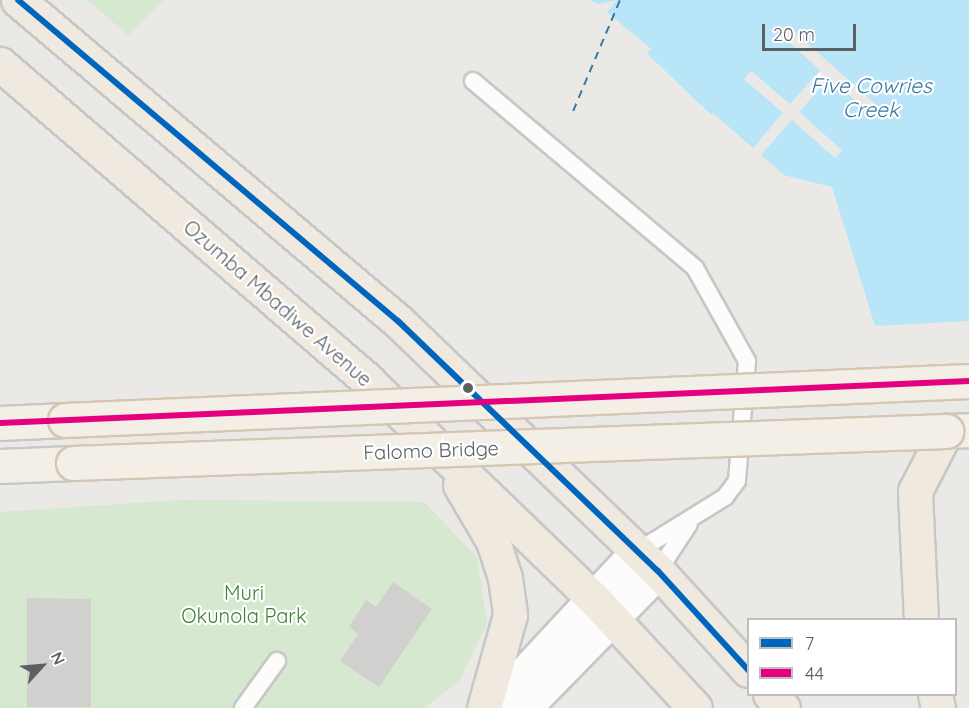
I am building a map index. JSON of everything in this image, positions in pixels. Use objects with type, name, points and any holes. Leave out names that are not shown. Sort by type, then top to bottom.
[{"type":"highway","points":[[18,0],[398,321],[648,561],[747,669]]},
{"type":"highway","name":"Ozumba Mbadiwe Avenue","points":[[0,64],[314,333],[434,442],[603,609],[695,708]]},
{"type":"highway","points":[[921,618],[915,491],[957,431]]},
{"type":"highway","points":[[434,442],[493,541],[505,578],[510,615],[505,642],[484,708]]},
{"type":"highway","points":[[772,696],[783,708]]},
{"type":"main road","points":[[0,423],[969,381]]},
{"type":"main road","name":"Falomo Bridge","points":[[0,466],[957,431]]},
{"type":"main road","points":[[525,708],[603,609],[648,561]]},
{"type":"main road","points":[[492,708],[603,609]]},
{"type":"lane","points":[[473,81],[695,268],[747,361],[737,481],[725,497],[691,521],[648,561]]},
{"type":"lane","points":[[648,561],[691,521]]},
{"type":"lane","points":[[243,708],[277,661]]},
{"type":"green space","points":[[87,0],[163,0],[128,35]]},
{"type":"green space","name":"Muri Okunola Park","points":[[181,500],[424,502],[477,557],[487,623],[459,682],[424,708],[0,708],[0,512]]},
{"type":"water","name":"Five Cowries Creek","points":[[591,0],[969,0],[969,321],[875,326],[832,187],[771,172]]},
{"type":"pier","points":[[588,0],[598,4],[617,0],[607,12],[651,49],[644,57]]},
{"type":"pier","points":[[789,27],[879,107],[872,115],[829,78],[799,112],[842,150],[835,158],[792,120],[761,155],[790,180],[769,174],[709,118],[713,113],[753,148],[783,113],[744,79],[751,71],[790,104],[820,70],[781,35]]},
{"type":"building","points":[[393,582],[432,609],[379,687],[340,661],[358,634],[349,627],[366,600],[376,607]]},
{"type":"building","points":[[27,598],[91,599],[91,707],[27,707]]},
{"type":"ferry route","points":[[573,111],[620,0]]},
{"type":"transit line","name":"7","points":[[18,0],[398,321],[658,571],[747,669]]},
{"type":"transit line","name":"44","points":[[0,423],[969,381]]}]
